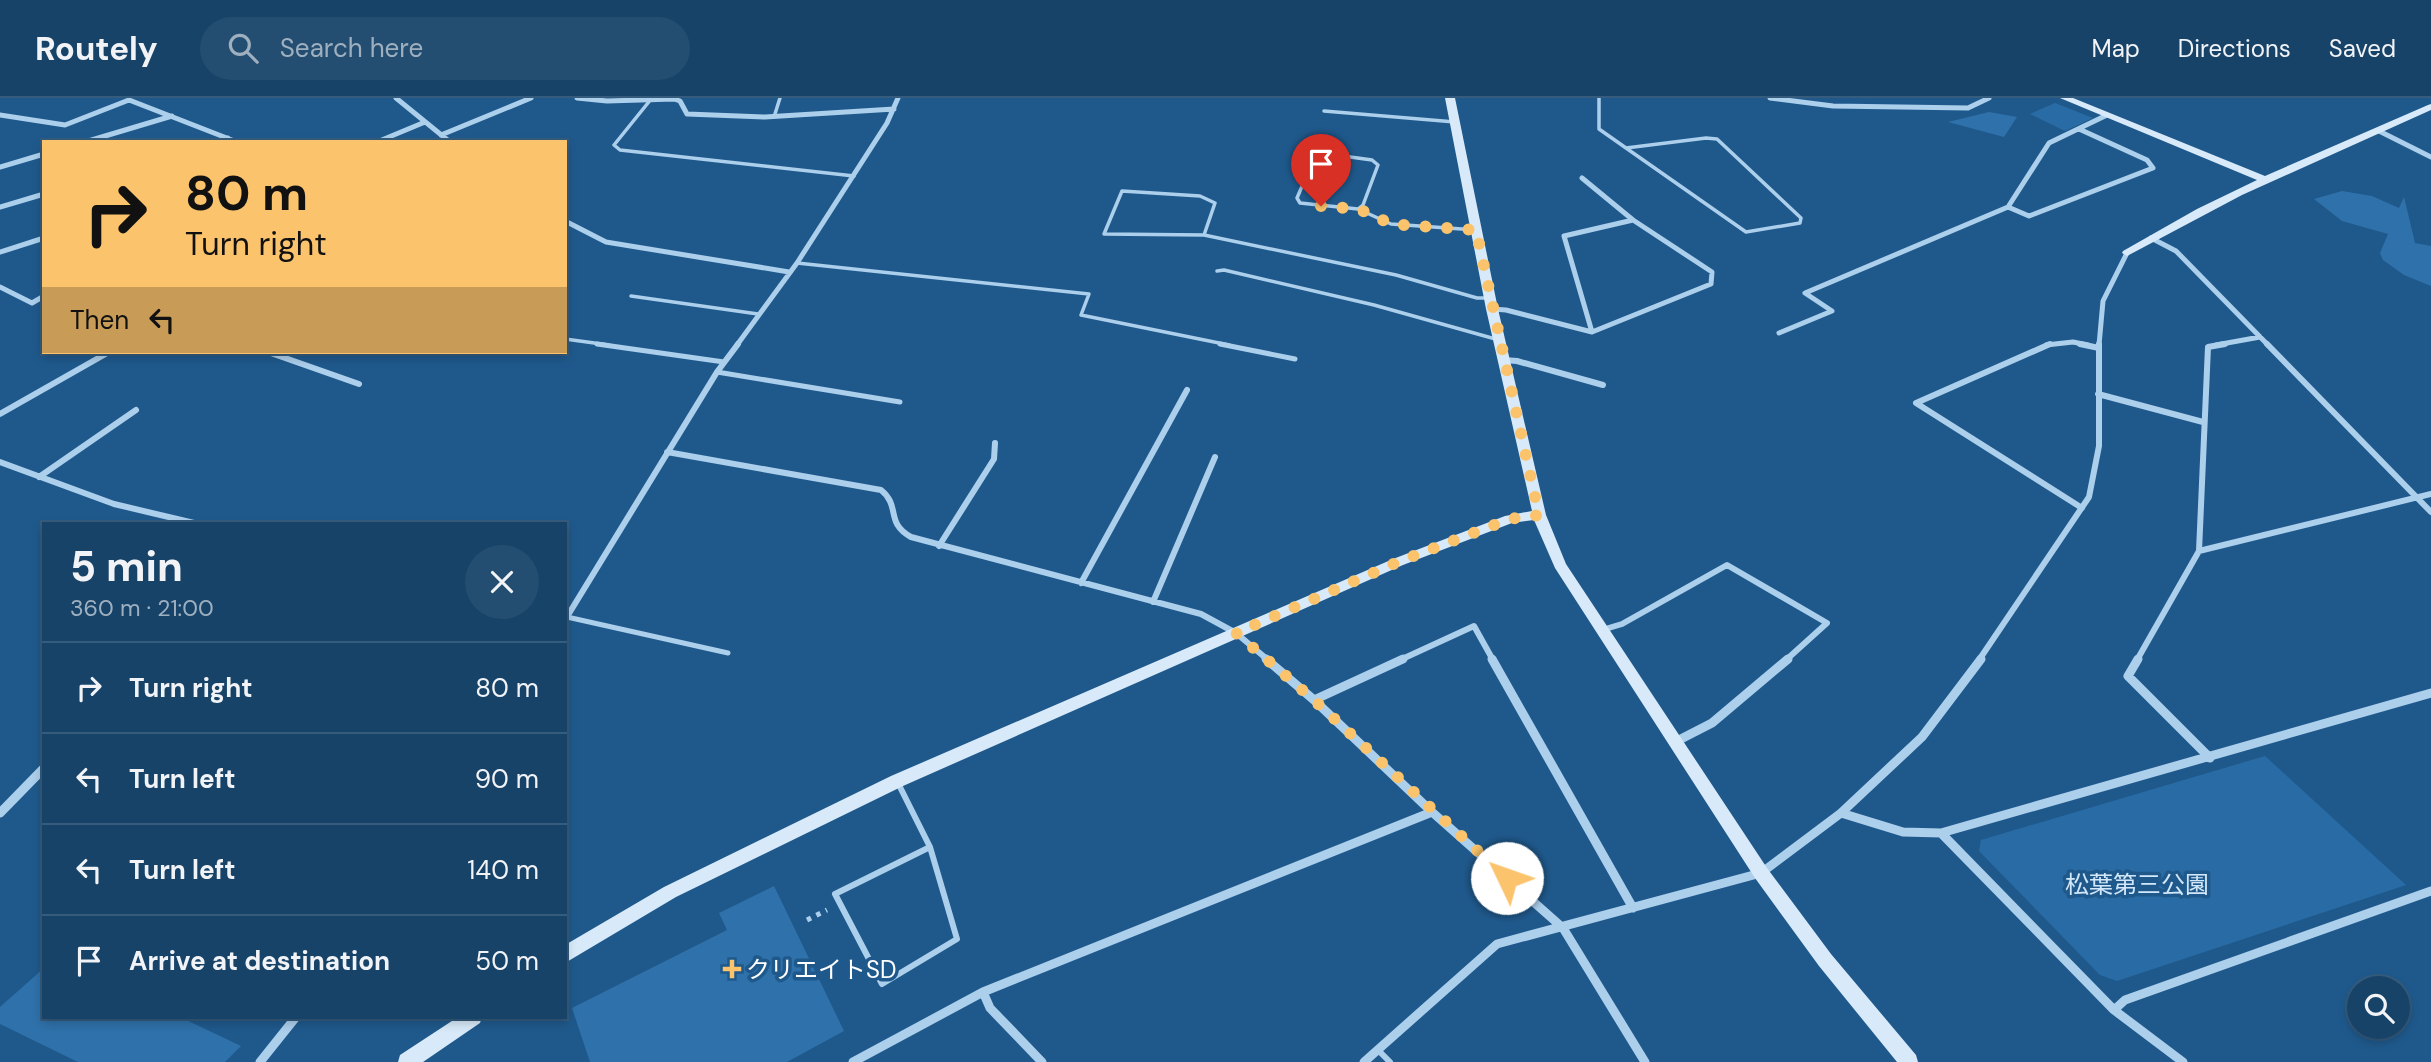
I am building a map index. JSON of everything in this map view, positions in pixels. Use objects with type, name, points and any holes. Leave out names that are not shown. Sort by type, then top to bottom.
[{"type":"street","points":[[398,99],[408,98]]},
{"type":"street","points":[[441,135],[531,98]]},
{"type":"street","points":[[577,98],[607,101],[652,98],[680,101],[687,114],[774,117],[894,109]]},
{"type":"street","points":[[567,617],[717,372],[797,262],[854,176],[898,98]]},
{"type":"street","points":[[1450,98],[1490,304],[1539,515],[1560,565],[1761,873],[1825,960],[1909,1062]]},
{"type":"street","points":[[1770,98],[1833,106],[1968,108],[1989,98]]},
{"type":"street","points":[[2064,98],[2265,180]]},
{"type":"street","points":[[398,99],[447,140]]},
{"type":"street","points":[[0,115],[65,125],[129,100],[233,140]]},
{"type":"street","points":[[1364,1062],[1497,944],[1761,873],[1841,813],[1922,737],[1978,664],[2090,497],[2099,446],[2099,348],[2103,301],[2127,253],[2265,180],[2431,107]]},
{"type":"street","points":[[91,140],[172,115]]},
{"type":"street","points":[[1779,333],[1832,311],[1805,293],[2008,206],[2049,143],[2107,116]]},
{"type":"street","points":[[382,140],[425,122]]},
{"type":"street","points":[[2008,206],[2029,216],[2153,168],[2147,160],[2079,129]]},
{"type":"street","points":[[2379,131],[2431,157]]},
{"type":"street","points":[[222,140],[229,138]]},
{"type":"street","points":[[0,167],[42,155]]},
{"type":"street","points":[[1490,304],[1592,332],[1711,284],[1712,272],[1633,220],[1582,178]]},
{"type":"street","points":[[0,207],[42,195]]},
{"type":"street","points":[[1592,332],[1564,236],[1633,220]]},
{"type":"street","points":[[567,222],[606,242],[789,272]]},
{"type":"street","points":[[2151,238],[2176,251],[2431,512]]},
{"type":"street","points":[[0,252],[42,239]]},
{"type":"street","points":[[0,287],[32,303],[42,297]]},
{"type":"street","points":[[2210,758],[2128,676],[2199,551],[2208,347],[2260,337]]},
{"type":"street","points":[[2082,508],[1916,403],[2051,344],[2073,342],[2099,348]]},
{"type":"street","points":[[0,414],[105,354]]},
{"type":"street","points":[[274,354],[359,384]]},
{"type":"street","points":[[1504,360],[1517,361],[1603,385]]},
{"type":"street","points":[[1081,583],[1188,390]]},
{"type":"street","points":[[2098,394],[2203,422]]},
{"type":"street","points":[[39,477],[136,410]]},
{"type":"street","points":[[939,546],[994,459],[995,443]]},
{"type":"street","points":[[667,452],[881,490],[891,498],[896,528],[902,534],[1202,614],[1236,633],[1314,700],[1432,812],[1563,928],[1645,1062]]},
{"type":"street","points":[[1153,601],[1215,457]]},
{"type":"street","points":[[0,462],[114,504],[190,522]]},
{"type":"street","points":[[2199,551],[2431,494]]},
{"type":"street","points":[[567,954],[670,892],[897,781],[1411,557],[1510,519],[1539,515]]},
{"type":"street","points":[[1601,630],[1622,624],[1727,565],[1827,623],[1729,709],[1689,738],[1675,742]]},
{"type":"street","points":[[1314,700],[1474,626],[1633,908]]},
{"type":"street","points":[[1841,813],[1903,832],[1941,833],[2210,758],[2431,692]]},
{"type":"street","points":[[0,813],[42,770]]},
{"type":"street","points":[[853,1062],[983,992],[1432,812]]},
{"type":"street","points":[[1941,833],[2114,1010],[2183,1062]]},
{"type":"street","points":[[2114,1010],[2125,1000],[2431,891]]},
{"type":"street","points":[[983,992],[990,1008],[1042,1062]]},
{"type":"street","points":[[260,1062],[294,1019]]},
{"type":"street","points":[[407,1062],[470,1019]]},
{"type":"lane","points":[[652,98],[614,145],[620,150],[854,176]]},
{"type":"lane","points":[[774,117],[780,98]]},
{"type":"lane","points":[[1599,98],[1599,129],[1626,148],[1746,232],[1800,223],[1801,218],[1717,139],[1626,148]]},
{"type":"lane","points":[[1324,111],[1455,122]]},
{"type":"lane","points":[[1359,209],[1378,165],[1372,160],[1321,153],[1315,156],[1297,198],[1300,203],[1359,209],[1391,224],[1476,230]]},
{"type":"lane","points":[[1205,235],[1215,203],[1200,196],[1122,191],[1104,234],[1205,235],[1396,275],[1490,304]]},
{"type":"lane","points":[[797,262],[1089,294],[1081,315],[1295,359]]},
{"type":"lane","points":[[1217,271],[1224,270],[1283,282],[1499,340]]},
{"type":"lane","points":[[631,296],[758,314]]},
{"type":"lane","points":[[567,339],[724,362]]},
{"type":"lane","points":[[717,372],[900,402]]},
{"type":"lane","points":[[567,619],[728,653]]},
{"type":"lane","points":[[897,781],[930,846],[957,939],[882,984],[835,894],[930,846]]},
{"type":"lane","points":[[1378,1050],[1390,1062]]},
{"type":"green space","points":[[2055,103],[2093,118],[2065,131],[2030,114]]},
{"type":"green space","name":"松葉第三公園","points":[[2265,756],[2406,885],[2117,981],[2100,975],[1979,851],[1981,840]]},
{"type":"building","points":[[1989,112],[2017,117],[2004,137],[1948,122]]},
{"type":"building","points":[[2342,191],[2372,196],[2399,208],[2404,197],[2415,243],[2431,246],[2431,286],[2404,275],[2383,260],[2380,253],[2388,234],[2342,221],[2314,199]]},
{"type":"building","name":"クリエイトSD","points":[[774,886],[844,1031],[787,1062],[590,1062],[572,1008],[727,930],[719,913]]},
{"type":"building","points":[[42,970],[42,1019],[184,1019],[241,1046],[225,1062],[78,1062],[0,1024],[0,1007]]},
{"type":"place","name":"クリエイトSD","points":[[732,969]]},
{"type":"route","points":[[1321,206],[1359,209],[1391,224],[1476,230],[1539,515],[1510,519],[1398,562],[1236,633],[1314,700],[1432,812],[1507,878]]}]
